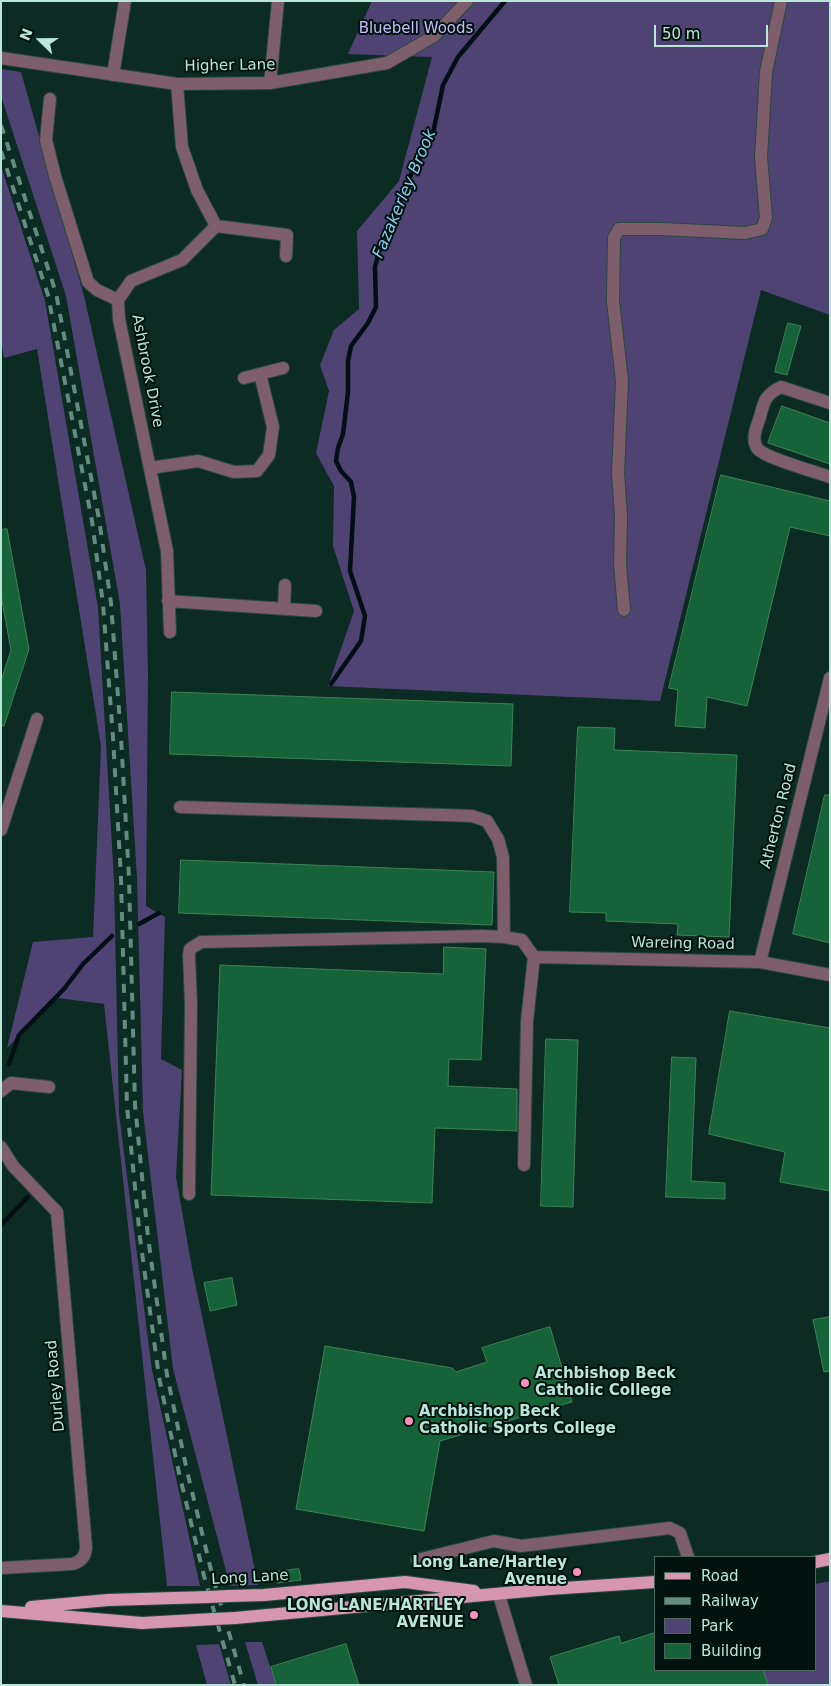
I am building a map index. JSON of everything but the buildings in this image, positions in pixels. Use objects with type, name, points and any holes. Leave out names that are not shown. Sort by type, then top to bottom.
[{"type":"main road","points":[[816,1562],[830,1559]]},
{"type":"main road","name":"Long Lane","points":[[1,1610],[108,1600],[264,1595],[405,1582],[499,1595]]},
{"type":"main road","name":"Long Lane","points":[[1,1610],[142,1623],[235,1618],[549,1589],[654,1582]]},
{"type":"street","points":[[113,75],[125,1]]},
{"type":"street","points":[[270,83],[278,1]]},
{"type":"street","name":"Higher Lane","points":[[1,58],[177,84],[270,83],[387,63],[434,36],[467,1]]},
{"type":"street","points":[[624,610],[620,564],[621,516],[618,473],[622,381],[613,301],[614,238],[619,229],[661,228],[746,233],[762,229],[766,218],[761,156],[766,72],[781,1]]},
{"type":"street","points":[[177,84],[182,147],[197,190],[216,226],[287,235],[286,256]]},
{"type":"street","points":[[50,99],[46,140],[55,176],[88,282],[97,290],[118,300]]},
{"type":"street","name":"Ashbrook Drive","points":[[170,632],[167,551],[119,319],[118,300],[131,282],[182,260],[216,226]]},
{"type":"street","points":[[244,378],[283,368]]},
{"type":"street","points":[[150,468],[198,461],[234,472],[257,471],[269,455],[273,427],[260,374]]},
{"type":"street","points":[[830,403],[781,387],[771,392],[765,398],[754,436],[757,448],[768,456],[830,477]]},
{"type":"street","points":[[284,609],[285,585]]},
{"type":"street","points":[[168,601],[316,611]]},
{"type":"street","name":"Atherton Road","points":[[760,962],[830,678]]},
{"type":"street","points":[[1,830],[37,719]]},
{"type":"street","points":[[180,807],[472,816],[487,821],[498,839],[503,857],[504,937]]},
{"type":"street","points":[[190,1194],[191,1004],[189,955],[190,949],[201,942],[504,937],[522,940],[534,957],[527,1021],[524,1165]]},
{"type":"street","name":"Wareing Road","points":[[534,957],[760,962],[830,975]]},
{"type":"street","points":[[1,1091],[11,1083],[49,1087]]},
{"type":"street","name":"Durley Road","points":[[1,1147],[13,1166],[57,1212],[86,1547],[86,1552],[81,1560],[72,1564],[1,1568]]},
{"type":"street","points":[[417,1560],[494,1541],[521,1546],[670,1528],[680,1533],[688,1556]]},
{"type":"street","points":[[499,1595],[521,1683]]},
{"type":"green space","name":"Bluebell Woods","points":[[372,1],[830,1],[830,315],[761,290],[660,701],[328,686],[354,611],[333,546],[334,486],[316,453],[329,391],[320,365],[334,330],[359,309],[357,231],[399,181],[432,57],[348,54]]},
{"type":"green space","points":[[1,69],[21,72],[84,296],[146,570],[148,676],[146,906],[165,917],[161,1059],[182,1070],[176,1177],[192,1268],[258,1585],[230,1586],[173,1369],[143,1112],[137,878],[120,604],[66,296],[1,96]]},
{"type":"green space","points":[[1,166],[45,301],[98,607],[114,880],[119,1114],[152,1370],[200,1586],[167,1586],[104,1004],[58,998],[7,1048],[33,942],[93,937],[101,746],[37,349],[4,358],[1,341]]},
{"type":"green space","points":[[830,1581],[830,1685],[768,1685],[763,1671],[816,1671],[816,1584]]},
{"type":"green space","points":[[245,1642],[262,1642],[276,1685],[258,1685]]},
{"type":"green space","points":[[219,1644],[231,1685],[207,1685],[196,1645]]},
{"type":"waterway","name":"Fazakerley Brook","points":[[331,684],[361,641],[365,616],[350,571],[354,497],[351,482],[341,471],[336,461],[343,434],[348,392],[348,361],[351,346],[368,323],[376,307],[375,267],[379,252],[412,172],[433,133],[443,85],[458,57],[505,1]]},
{"type":"waterway","name":"Fazakerley Brook","points":[[139,924],[159,913]]},
{"type":"waterway","name":"Fazakerley Brook","points":[[9,1064],[19,1035],[64,989],[83,964],[112,936]]},
{"type":"waterway","name":"Fazakerley Brook","points":[[1,1225],[28,1197]]},
{"type":"railway","points":[[1,125],[56,293],[99,519],[111,603],[121,737],[129,878],[135,1105],[148,1237],[167,1375],[187,1471],[212,1574],[244,1685]]},
{"type":"railway","points":[[1,151],[48,295],[92,521],[103,604],[113,737],[121,878],[127,1106],[140,1238],[159,1377],[179,1473],[204,1576],[235,1685]]},
{"type":"place","name":"Archbishop Beck Catholic College","points":[[525,1383]]},
{"type":"place","name":"Archbishop Beck Catholic Sports College","points":[[409,1421]]},
{"type":"place","name":"Long Lane/Hartley Avenue","points":[[577,1572]]},
{"type":"place","name":"LONG LANE/HARTLEY AVENUE","points":[[474,1615]]}]
